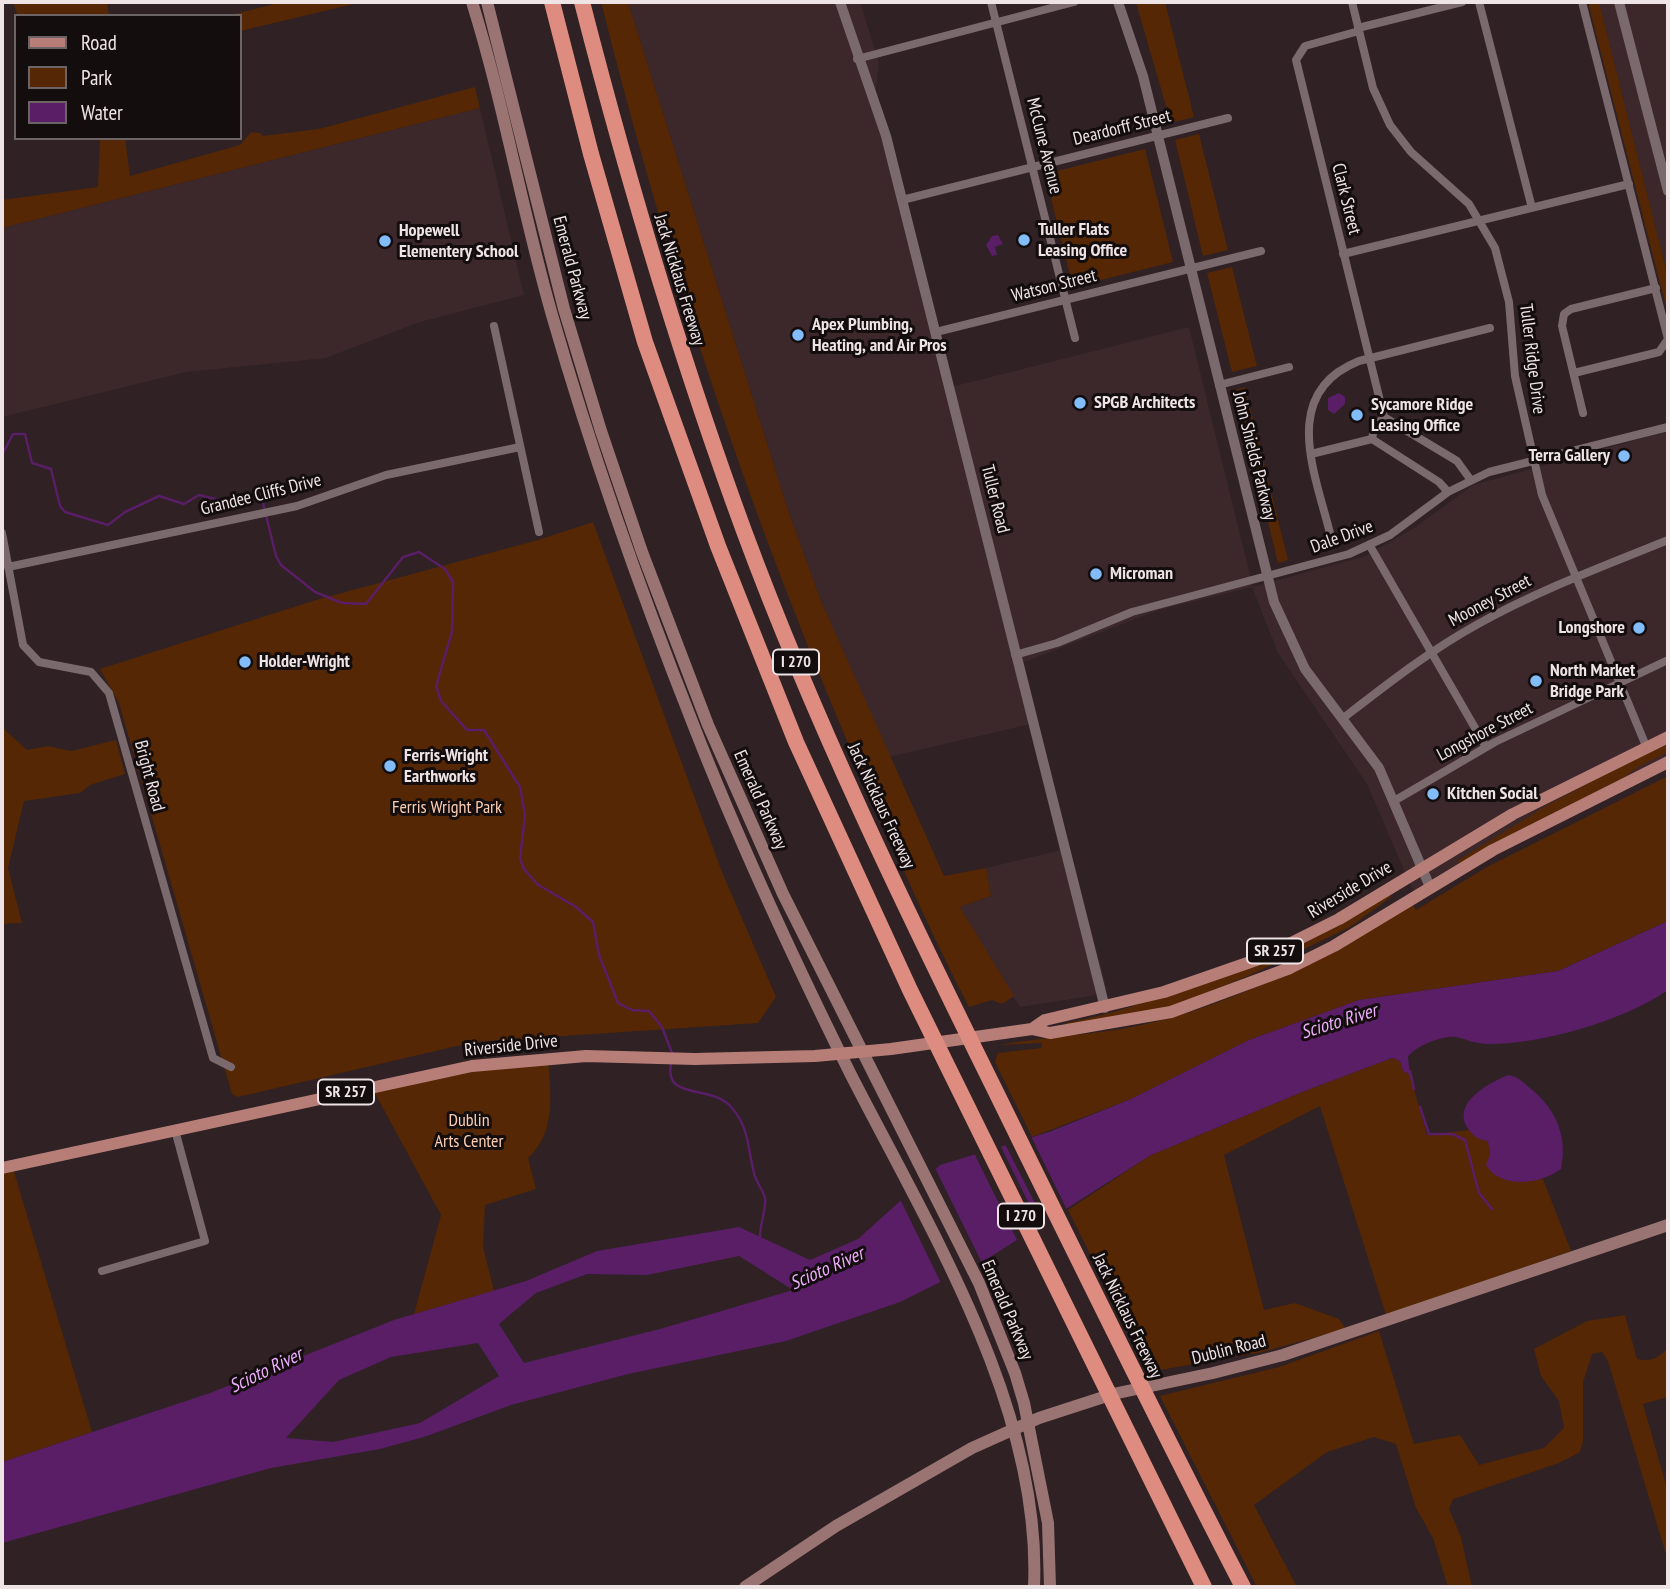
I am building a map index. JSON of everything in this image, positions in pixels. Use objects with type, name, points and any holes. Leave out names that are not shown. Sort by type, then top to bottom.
[{"type":"highway","name":"I 270","points":[[552,2],[591,154],[645,342],[718,546],[802,755],[910,990],[1205,1587]]},
{"type":"highway","name":"Jack Nicklaus Freeway","points":[[582,2],[620,150],[673,332],[745,534],[824,731],[942,982],[1164,1435],[1243,1587]]},
{"type":"main road","name":"Emerald Parkway","points":[[472,2],[551,312],[626,549],[695,730],[841,1054],[973,1317],[997,1378],[1032,1518],[1034,1587]]},
{"type":"main road","name":"Emerald Parkway","points":[[487,2],[564,309],[642,552],[708,724],[777,882],[979,1283],[1015,1373],[1028,1422],[1048,1523],[1050,1587]]},
{"type":"main road","name":"Riverside Drive","points":[[1032,1029],[1045,1020],[1105,1008],[1194,983],[1259,959],[1339,919],[1513,814],[1668,737]]},
{"type":"main road","name":"Riverside Drive","points":[[2,1168],[472,1066],[586,1056],[695,1059],[841,1054],[1032,1029],[1050,1034],[1101,1027],[1171,1012],[1221,996],[1290,968],[1334,946],[1525,833],[1668,762]]},
{"type":"main road","name":"Dublin Road","points":[[745,1587],[835,1527],[972,1448],[1028,1422],[1113,1394],[1224,1371],[1283,1355],[1668,1225]]},
{"type":"street","name":"Tuller Road","points":[[840,2],[857,58],[881,119],[1105,1008]]},
{"type":"street","name":"McCune Avenue","points":[[991,2],[999,21],[1075,338]]},
{"type":"street","points":[[857,58],[1074,2]]},
{"type":"street","name":"John Shields Parkway","points":[[1118,2],[1138,58],[1266,577],[1295,652],[1374,761],[1430,887]]},
{"type":"street","name":"Tuller Ridge Drive","points":[[1352,2],[1373,88],[1390,125],[1410,152],[1460,194],[1481,220],[1495,248],[1504,278],[1514,376],[1532,461],[1546,508],[1573,578],[1646,746]]},
{"type":"street","name":"Clark Street","points":[[1384,417],[1296,60],[1305,46],[1462,2]]},
{"type":"street","points":[[1479,2],[1532,208]]},
{"type":"street","points":[[1574,373],[1657,353],[1665,348],[1668,336],[1582,2]]},
{"type":"street","points":[[1619,2],[1668,191]]},
{"type":"street","name":"Deardorff Street","points":[[902,200],[1228,117]]},
{"type":"street","points":[[1343,254],[1629,184]]},
{"type":"street","name":"Watson Street","points":[[936,332],[1261,251]]},
{"type":"street","points":[[1583,413],[1561,323],[1565,313],[1656,288]]},
{"type":"street","points":[[494,326],[538,532]]},
{"type":"street","points":[[1331,537],[1311,454],[1307,424],[1315,399],[1340,370],[1368,358],[1490,328]]},
{"type":"street","points":[[1219,385],[1289,367]]},
{"type":"street","points":[[1372,439],[1374,428],[1384,417],[1457,461],[1470,479]]},
{"type":"street","name":"Dale Drive","points":[[1016,655],[1056,643],[1132,612],[1370,546],[1402,528],[1448,492],[1470,479],[1668,427]]},
{"type":"street","points":[[1311,454],[1372,439],[1439,482],[1448,492]]},
{"type":"street","name":"Grandee Cliffs Drive","points":[[8,567],[274,512],[386,475],[520,447]]},
{"type":"street","name":"Bright Road","points":[[2,533],[23,645],[31,656],[50,667],[91,672],[108,692],[213,1058],[231,1068]]},
{"type":"street","name":"Mooney Street","points":[[1342,719],[1431,653],[1488,619],[1573,578],[1668,540]]},
{"type":"street","points":[[1370,546],[1486,747]]},
{"type":"street","name":"Longshore Street","points":[[1394,801],[1486,747],[1618,681],[1668,660]]},
{"type":"street","points":[[102,1271],[205,1241],[175,1130]]},
{"type":"shaded area","points":[[628,2],[860,2],[879,63],[876,90],[951,387],[1189,327],[1253,587],[1365,556],[1414,528],[1473,485],[1668,431],[1668,767],[1496,855],[1417,900],[1367,784],[1278,653],[1252,587],[1159,610],[1024,662],[1039,722],[889,757],[821,601],[789,513]]},
{"type":"shaded area","points":[[1599,2],[1668,2],[1668,277]]},
{"type":"shaded area","points":[[480,108],[524,295],[420,322],[326,358],[186,372],[2,417],[2,228]]},
{"type":"shaded area","points":[[1070,848],[1107,990],[1091,996],[1020,1007],[960,907],[991,896],[986,868]]},
{"type":"green space","points":[[13,2],[107,2],[109,14],[17,14]]},
{"type":"green space","points":[[282,2],[362,2],[242,31],[242,14],[235,14]]},
{"type":"green space","points":[[601,2],[628,2],[789,513],[821,601],[944,876],[986,868],[991,896],[960,907],[1014,996],[1002,1004],[992,1000],[969,1007],[915,896],[786,591],[716,398],[685,300],[627,102]]},
{"type":"green space","points":[[1165,2],[1194,117],[1171,123],[1136,3]]},
{"type":"green space","points":[[1588,2],[1599,2],[1668,277],[1668,314]]},
{"type":"green space","points":[[475,87],[480,108],[2,228],[2,200],[98,187],[100,140],[125,140],[130,176],[240,145],[251,132],[263,136],[319,129]]},
{"type":"green space","points":[[1199,134],[1228,250],[1203,256],[1175,140]]},
{"type":"green space","points":[[1145,149],[1173,262],[1073,287],[1045,174]]},
{"type":"green space","points":[[1232,267],[1257,366],[1232,372],[1207,273]]},
{"type":"green space","points":[[1245,387],[1288,560],[1278,563],[1236,390]]},
{"type":"green space","name":"Ferris Wright Park","points":[[593,522],[722,872],[776,997],[758,1023],[474,1042],[238,1097],[232,1094],[119,703],[100,669],[316,600],[538,540]]},
{"type":"green space","points":[[2,721],[5,730],[27,750],[48,746],[71,751],[116,740],[125,774],[90,785],[80,793],[24,801],[8,868],[22,923],[2,924]]},
{"type":"green space","points":[[1668,740],[1668,752],[1623,778],[1460,864],[1457,861],[1546,806]]},
{"type":"green space","points":[[1668,776],[1668,921],[1558,971],[1359,1000],[1249,1040],[1131,1099],[1032,1137],[995,1062],[998,1053],[1041,1048],[1042,1043],[999,1045],[1110,1031],[1182,1015],[1217,1003],[1316,958],[1412,904],[1416,910],[1487,867]]},
{"type":"green space","points":[[1389,893],[1391,897],[1350,927],[1248,976],[1173,1006],[1067,1026],[1066,1023],[1150,1001],[1191,986],[1271,951]]},
{"type":"green space","points":[[1392,1058],[1400,1061],[1403,1071],[1410,1075],[1427,1135],[1469,1130],[1479,1139],[1488,1141],[1490,1154],[1487,1163],[1491,1172],[1521,1182],[1543,1179],[1571,1251],[1386,1315],[1320,1106],[1224,1155],[1264,1310],[1295,1303],[1339,1319],[1346,1329],[1262,1352],[1149,1372],[1068,1210],[1151,1155]]},
{"type":"green space","name":"Dublin Arts Center","points":[[548,1059],[550,1112],[543,1137],[528,1158],[536,1189],[485,1205],[483,1247],[494,1291],[414,1314],[441,1215],[371,1086]]},
{"type":"green space","points":[[12,1165],[92,1432],[2,1462],[2,1168]]},
{"type":"green space","points":[[1625,1315],[1637,1359],[1655,1358],[1668,1347],[1668,1397],[1643,1404],[1668,1492],[1668,1561],[1608,1361],[1602,1352],[1592,1354],[1583,1382],[1583,1441],[1580,1452],[1559,1463],[1453,1499],[1449,1509],[1461,1537],[1472,1587],[1448,1587],[1433,1538],[1416,1508],[1396,1444],[1374,1437],[1327,1452],[1254,1505],[1297,1587],[1257,1587],[1160,1396],[1279,1367],[1379,1331],[1414,1444],[1460,1435],[1479,1465],[1544,1448],[1564,1428],[1559,1401],[1541,1376],[1534,1349],[1587,1321]]},
{"type":"water","points":[[998,235],[1003,244],[995,247],[997,255],[992,256],[986,245],[992,236]]},
{"type":"water","points":[[1339,393],[1345,397],[1345,404],[1334,414],[1328,410],[1328,398]]},
{"type":"water","name":"Scioto River","points":[[1668,921],[1668,990],[1629,1012],[1582,1029],[1533,1040],[1488,1044],[1457,1037],[1437,1040],[1423,1045],[1408,1057],[1410,1075],[1403,1071],[1400,1061],[1392,1058],[1302,1092],[1151,1155],[987,1259],[900,1302],[786,1341],[628,1374],[511,1405],[427,1436],[380,1449],[271,1468],[2,1543],[2,1462],[210,1393],[394,1320],[526,1281],[597,1251],[739,1227],[810,1260],[858,1239],[940,1165],[1049,1132],[1131,1099],[1249,1040],[1359,1000],[1558,971]],"holes":[[[739,1256],[793,1290],[660,1329],[524,1363],[499,1324],[536,1293],[587,1274],[647,1275]],[[478,1343],[499,1376],[420,1423],[333,1442],[286,1438],[339,1380],[391,1357]]]},
{"type":"water","points":[[1508,1075],[1521,1080],[1540,1097],[1558,1124],[1563,1146],[1561,1169],[1543,1178],[1511,1181],[1493,1173],[1486,1165],[1490,1154],[1488,1141],[1473,1135],[1464,1121],[1464,1112],[1473,1096]]},
{"type":"pier","points":[[1030,1134],[1069,1214],[1047,1227],[1004,1142]]},
{"type":"pier","points":[[999,1143],[1042,1230],[1019,1244],[973,1151]]},
{"type":"pier","points":[[934,1166],[983,1265],[942,1285],[899,1197]]},
{"type":"waterway","points":[[2,455],[13,434],[25,434],[32,463],[51,469],[60,506],[65,512],[108,525],[125,512],[159,496],[184,504],[199,495],[219,500],[234,499]]},
{"type":"waterway","points":[[246,499],[262,499],[276,556],[281,565],[315,592],[342,603],[366,604],[403,557],[419,552],[445,569],[453,582],[452,632],[436,686],[441,701],[467,730],[484,730],[520,787],[525,815],[520,859],[524,869],[537,884],[576,907],[593,922],[599,955],[618,1003],[632,1010],[649,1011],[662,1027],[672,1053]]},
{"type":"waterway","points":[[671,1064],[671,1076],[675,1083],[682,1088],[723,1100],[738,1115],[747,1139],[755,1176],[765,1198],[760,1240]]},
{"type":"waterway","points":[[1410,1071],[1414,1089]]},
{"type":"waterway","points":[[1420,1107],[1429,1134],[1452,1134],[1465,1140],[1479,1193],[1492,1209]]},
{"type":"place","name":"Tuller Flats Leasing Office","points":[[1024,240]]},
{"type":"place","name":"Hopewell Elementery School","points":[[385,241]]},
{"type":"place","name":"Apex Plumbing, Heating, and Air Pros","points":[[798,335]]},
{"type":"place","name":"SPGB Architects","points":[[1080,403]]},
{"type":"place","name":"Sycamore Ridge Leasing Office","points":[[1357,415]]},
{"type":"place","name":"Terra Gallery","points":[[1624,456]]},
{"type":"place","name":"Microman","points":[[1096,574]]},
{"type":"place","name":"Longshore","points":[[1639,628]]},
{"type":"place","name":"Holder-Wright","points":[[245,662]]},
{"type":"place","name":"North Market Bridge Park","points":[[1536,681]]},
{"type":"place","name":"Ferris-Wright Earthworks","points":[[390,766]]},
{"type":"place","name":"Kitchen Social","points":[[1433,794]]}]
